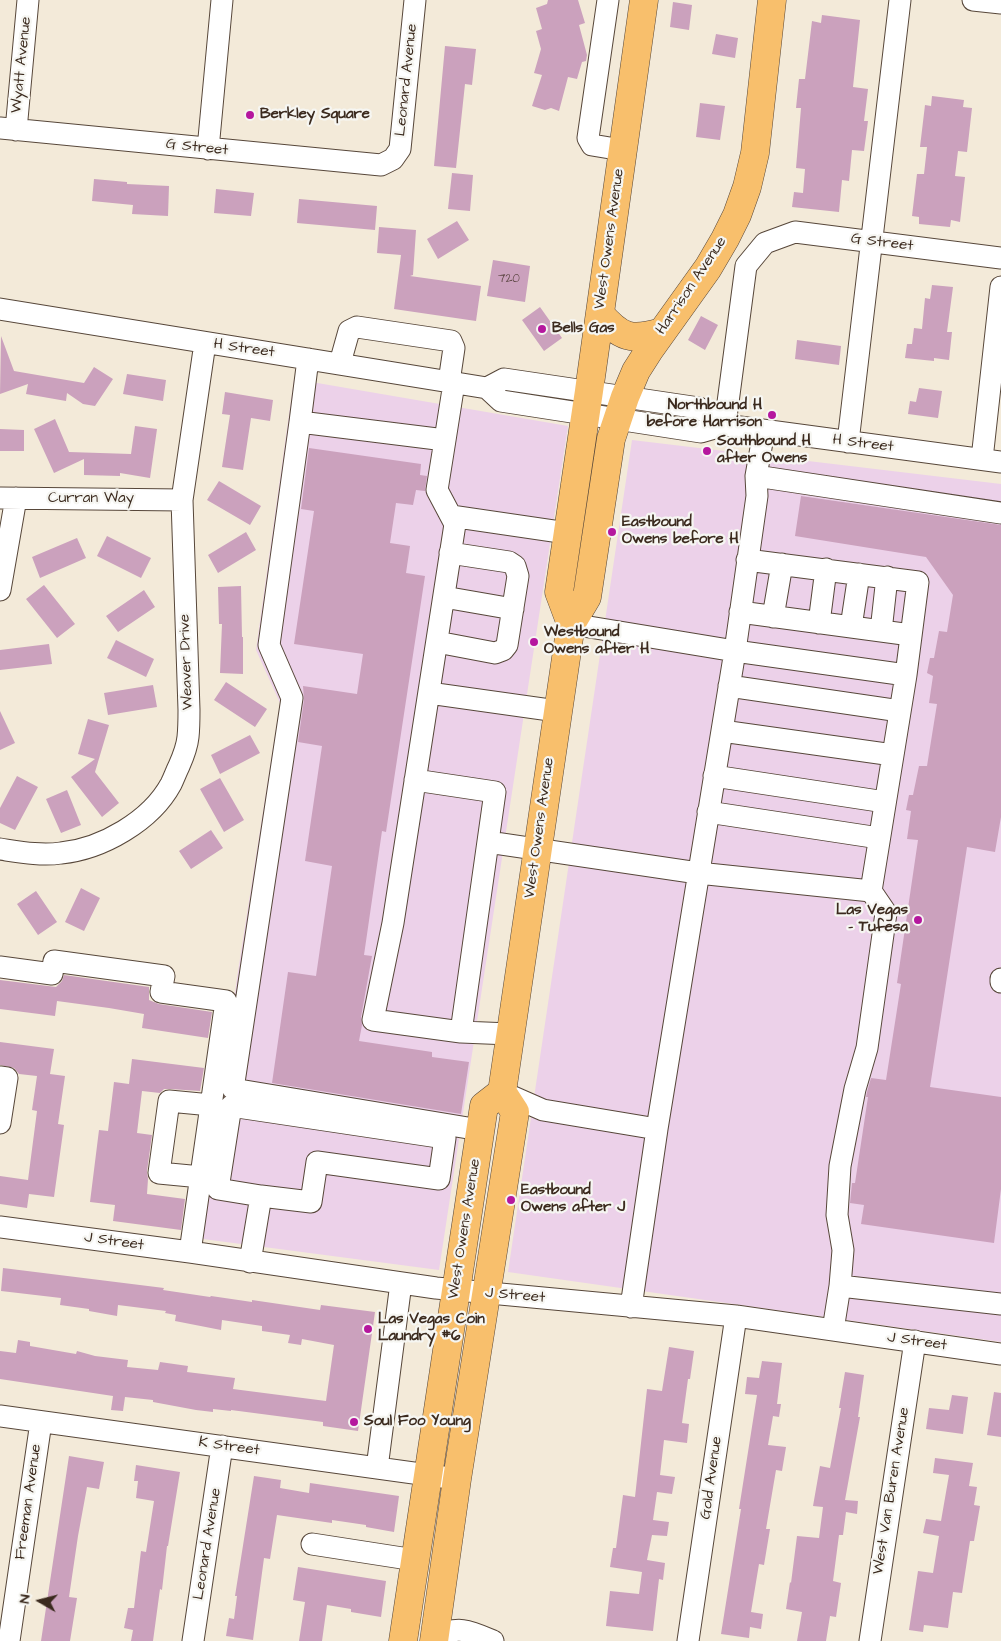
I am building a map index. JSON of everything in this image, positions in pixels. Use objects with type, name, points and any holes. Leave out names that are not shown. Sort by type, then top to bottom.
[{"type":"main road","name":"West Owens Avenue","points":[[571,624],[559,592],[644,0]]},
{"type":"main road","name":"Harrison Avenue","points":[[621,408],[636,371],[708,268],[737,216],[747,187],[755,154],[772,0]]},
{"type":"main road","points":[[600,314],[613,329],[626,335],[642,338],[662,332]]},
{"type":"main road","name":"West Owens Avenue","points":[[434,1639],[457,1479],[515,1112],[502,1092],[557,711],[571,624],[587,597],[611,439],[621,408]]},
{"type":"main road","name":"West Owens Avenue","points":[[402,1641],[484,1106],[502,1092]]},
{"type":"street","name":"Wyatt Avenue","points":[[8,129],[28,0]]},
{"type":"street","points":[[208,149],[222,0]]},
{"type":"street","name":"Leonard Avenue","points":[[393,159],[400,150],[415,0]]},
{"type":"street","points":[[608,0],[588,138],[592,145],[622,150]]},
{"type":"street","points":[[848,442],[900,0]]},
{"type":"street","points":[[973,0],[1001,3]]},
{"type":"street","name":"G Street","points":[[8,129],[382,165],[393,159]]},
{"type":"street","name":"G Street","points":[[725,425],[746,266],[765,243],[795,232],[1001,258]]},
{"type":"street","points":[[992,460],[1001,287]]},
{"type":"street","name":"H Street","points":[[0,309],[487,388],[501,401],[587,402],[621,408],[701,432],[725,425],[992,460]]},
{"type":"street","points":[[340,363],[349,331],[358,327],[451,341],[454,348],[445,440],[437,490],[455,524],[394,923],[373,1020],[461,1032],[510,1034]]},
{"type":"street","name":"Weaver Drive","points":[[0,849],[37,854],[60,854],[82,850],[104,842],[125,831],[158,802],[171,785],[183,756],[188,738],[189,710],[182,500],[205,343]]},
{"type":"street","points":[[308,359],[270,645],[292,698],[233,1089],[480,1130]]},
{"type":"street","points":[[300,422],[445,440]]},
{"type":"street","points":[[631,1306],[657,1129],[735,651],[757,496],[756,476],[764,431]]},
{"type":"street","points":[[756,476],[1001,512]]},
{"type":"street","points":[[0,590],[8,498]]},
{"type":"street","name":"Curran Way","points":[[8,498],[182,500]]},
{"type":"street","points":[[451,516],[568,533]]},
{"type":"street","points":[[437,642],[495,653],[503,650],[507,645],[518,576],[515,566],[509,562],[450,553]]},
{"type":"street","points":[[747,560],[918,582],[906,675],[871,891],[886,913],[867,1048],[854,1089],[840,1166],[837,1215],[844,1250],[832,1330]]},
{"type":"street","points":[[773,617],[782,564]]},
{"type":"street","points":[[819,623],[826,570]]},
{"type":"street","points":[[851,627],[860,574]]},
{"type":"street","points":[[881,631],[887,577]]},
{"type":"street","points":[[444,597],[513,609]]},
{"type":"street","points":[[740,612],[911,635]]},
{"type":"street","points":[[571,624],[735,651],[906,675]]},
{"type":"street","points":[[729,686],[900,711]]},
{"type":"street","points":[[429,693],[557,711]]},
{"type":"street","points":[[722,731],[893,755]]},
{"type":"street","points":[[714,776],[885,802]]},
{"type":"street","points":[[416,780],[495,792],[461,1032]]},
{"type":"street","points":[[708,812],[879,838]]},
{"type":"street","points":[[488,842],[698,873],[871,891]]},
{"type":"street","points":[[0,966],[52,974],[54,961],[164,976],[161,992],[226,1001],[190,1252]]},
{"type":"street","points":[[0,1077],[7,1078],[0,1123]]},
{"type":"street","points":[[502,1092],[543,1110],[657,1129]]},
{"type":"street","points":[[201,1177],[159,1173],[169,1101],[211,1105]]},
{"type":"street","points":[[231,1106],[445,1138],[439,1179],[317,1162],[311,1202],[261,1196],[218,1190],[231,1106]]},
{"type":"street","points":[[250,1262],[261,1196]]},
{"type":"street","name":"J Street","points":[[0,1227],[456,1290],[736,1316],[1001,1354]]},
{"type":"street","points":[[377,1468],[401,1283]]},
{"type":"street","points":[[840,1286],[1001,1304]]},
{"type":"street","name":"Gold Avenue","points":[[688,1641],[736,1316]]},
{"type":"street","name":"West Van Buren Avenue","points":[[870,1641],[915,1341]]},
{"type":"street","name":"K Street","points":[[0,1416],[457,1479]]},
{"type":"street","name":"Freeman Avenue","points":[[9,1641],[41,1422]]},
{"type":"street","name":"Leonard Avenue","points":[[193,1641],[222,1446]]},
{"type":"street","points":[[312,1544],[415,1560]]},
{"type":"street","points":[[434,1639],[448,1630],[465,1630],[493,1641]]},
{"type":"shaded area","points":[[294,379],[568,426],[439,1270],[203,1239],[237,978],[280,703],[256,650]]},
{"type":"shaded area","points":[[632,440],[1001,484],[1001,1342],[508,1272]]},
{"type":"building","points":[[548,0],[578,0],[585,23],[579,25],[587,55],[586,61],[582,62],[577,79],[568,77],[559,111],[551,108],[545,110],[532,106],[542,75],[534,73],[541,49],[536,31],[542,29],[536,8],[547,4]]},
{"type":"building","points":[[673,2],[692,5],[689,30],[670,27]]},
{"type":"building","points":[[822,15],[860,20],[853,87],[868,89],[864,121],[868,121],[864,151],[852,150],[849,181],[842,180],[839,212],[792,207],[794,192],[803,193],[805,169],[796,168],[801,108],[796,108],[799,79],[805,79],[812,21],[821,23]]},
{"type":"building","points":[[716,34],[738,38],[735,58],[712,54]]},
{"type":"building","points":[[445,46],[476,49],[472,85],[465,84],[456,168],[434,166]]},
{"type":"building","points":[[932,96],[964,100],[963,107],[972,108],[967,152],[958,151],[955,176],[965,177],[960,222],[951,220],[950,227],[919,224],[919,217],[912,216],[917,174],[924,174],[927,147],[920,147],[925,105],[931,106]]},
{"type":"building","points":[[700,103],[725,106],[720,140],[696,137]]},
{"type":"building","points":[[452,173],[473,175],[470,211],[448,209]]},
{"type":"building","points":[[94,179],[127,182],[127,184],[169,186],[168,216],[132,214],[133,205],[92,201]]},
{"type":"building","points":[[216,189],[254,193],[251,216],[214,213]]},
{"type":"building","points":[[299,199],[377,206],[375,230],[297,223]]},
{"type":"building","points":[[457,221],[469,240],[438,259],[427,239]]},
{"type":"building","points":[[379,227],[416,230],[413,275],[410,276],[481,286],[476,321],[394,309],[401,255],[377,253]]},
{"type":"building","points":[[493,260],[530,266],[525,302],[487,296]]},
{"type":"building","points":[[932,285],[953,287],[947,332],[952,332],[949,360],[934,358],[934,361],[905,358],[907,344],[912,344],[914,328],[922,329],[925,298],[930,299]]},
{"type":"building","name":"Bells Gas","points":[[540,307],[562,338],[544,351],[522,320]]},
{"type":"building","points":[[701,316],[718,325],[705,350],[688,340]]},
{"type":"building","points":[[1,336],[14,371],[84,383],[94,367],[113,379],[95,406],[83,404],[67,393],[66,401],[26,394],[28,384],[0,394]]},
{"type":"building","points":[[797,340],[841,346],[839,365],[795,359]]},
{"type":"building","points":[[127,374],[166,380],[163,401],[123,394]]},
{"type":"building","points":[[919,388],[942,391],[938,418],[908,414],[910,401],[916,402]]},
{"type":"building","points":[[225,392],[273,400],[270,421],[251,418],[243,470],[222,467],[230,415],[222,414]]},
{"type":"building","points":[[55,419],[69,452],[131,454],[135,426],[157,429],[150,478],[120,473],[120,476],[84,475],[84,459],[54,473],[34,429]]},
{"type":"building","points":[[0,429],[24,430],[24,451],[0,451]]},
{"type":"building","points":[[309,448],[421,464],[420,475],[427,476],[425,491],[416,490],[413,505],[396,503],[390,543],[410,546],[406,573],[425,576],[386,832],[382,831],[364,955],[372,956],[361,1017],[362,1025],[359,1041],[432,1052],[432,1057],[469,1062],[461,1114],[272,1083],[288,972],[316,976],[332,866],[305,861],[322,746],[298,742],[304,700],[303,686],[357,694],[363,654],[294,644],[314,511],[301,509]]},
{"type":"building","points":[[219,481],[261,506],[250,525],[207,500]]},
{"type":"building","points":[[801,496],[1001,525],[1001,817],[995,852],[967,847],[930,1087],[1001,1097],[1001,1189],[994,1243],[861,1224],[864,1205],[850,1203],[852,1183],[855,1183],[868,1097],[866,1097],[871,1078],[886,1080],[901,984],[897,983],[918,840],[907,839],[911,811],[906,810],[909,795],[913,795],[919,766],[927,766],[937,704],[929,703],[933,676],[927,673],[930,658],[934,658],[939,631],[947,632],[953,595],[926,557],[795,536]]},
{"type":"building","points":[[246,532],[256,550],[218,573],[208,555]]},
{"type":"building","points":[[107,536],[151,558],[141,578],[97,556]]},
{"type":"building","points":[[77,538],[86,558],[40,578],[32,557]]},
{"type":"building","points":[[44,585],[75,624],[57,638],[26,599]]},
{"type":"building","points":[[241,586],[243,674],[220,673],[222,624],[219,624],[218,587]]},
{"type":"building","points":[[144,590],[155,607],[118,632],[106,616]]},
{"type":"building","points":[[116,640],[154,659],[146,677],[107,658]]},
{"type":"building","points":[[49,644],[52,664],[0,670],[0,650]]},
{"type":"building","points":[[226,682],[267,709],[255,727],[214,700]]},
{"type":"building","points":[[153,685],[157,707],[108,715],[104,693]]},
{"type":"building","points":[[0,711],[15,743],[0,750]]},
{"type":"building","points":[[88,719],[109,725],[95,772],[119,803],[102,817],[71,777],[95,759],[78,754]]},
{"type":"building","points":[[250,735],[260,753],[220,774],[211,755]]},
{"type":"building","points":[[17,776],[38,787],[15,830],[0,823],[0,808]]},
{"type":"building","points":[[220,778],[244,820],[224,832],[200,789]]},
{"type":"building","points":[[67,790],[81,825],[61,833],[46,799]]},
{"type":"building","points":[[211,830],[223,848],[191,869],[179,851]]},
{"type":"building","points":[[81,888],[100,898],[84,931],[65,922]]},
{"type":"building","points":[[36,891],[57,922],[38,935],[17,904]]},
{"type":"building","points":[[64,975],[149,987],[149,1000],[159,1004],[212,1012],[208,1038],[142,1028],[144,1014],[109,1008],[57,1001],[55,1016],[0,1009],[0,980],[56,987],[62,981]]},
{"type":"building","points":[[0,1042],[54,1049],[50,1074],[65,1076],[58,1124],[64,1125],[54,1197],[29,1194],[27,1208],[0,1204],[0,1176],[28,1180],[37,1111],[32,1110],[37,1076],[19,1074],[14,1068],[0,1065]]},
{"type":"building","points":[[132,1059],[204,1068],[200,1091],[164,1089],[160,1093],[142,1091],[137,1133],[152,1135],[147,1171],[147,1194],[185,1199],[181,1230],[113,1221],[115,1205],[90,1202],[99,1130],[108,1131],[114,1082],[129,1084]]},
{"type":"building","points":[[3,1268],[164,1288],[163,1290],[252,1302],[252,1300],[320,1310],[321,1305],[375,1312],[358,1431],[323,1426],[323,1422],[231,1410],[213,1409],[213,1412],[196,1410],[153,1402],[153,1400],[125,1397],[123,1411],[111,1410],[113,1396],[0,1379],[0,1351],[16,1353],[18,1340],[30,1342],[30,1346],[76,1354],[77,1351],[95,1356],[128,1360],[127,1367],[158,1370],[160,1362],[188,1366],[187,1372],[235,1378],[233,1389],[326,1401],[334,1345],[302,1339],[301,1345],[288,1343],[290,1335],[262,1331],[262,1326],[222,1320],[221,1330],[175,1321],[176,1315],[165,1313],[166,1311],[118,1305],[117,1316],[89,1311],[89,1309],[60,1305],[61,1298],[1,1291]]},
{"type":"building","points":[[669,1347],[694,1351],[682,1423],[689,1424],[687,1443],[664,1440],[660,1475],[675,1477],[672,1494],[657,1492],[653,1520],[669,1522],[667,1536],[652,1535],[647,1560],[665,1563],[663,1580],[659,1579],[653,1631],[606,1626],[610,1591],[639,1594],[642,1572],[610,1567],[613,1548],[616,1548],[623,1495],[635,1497],[647,1389],[662,1391]]},
{"type":"building","points":[[762,1361],[782,1363],[777,1404],[781,1404],[779,1417],[773,1416],[768,1445],[786,1447],[782,1471],[776,1470],[766,1529],[770,1529],[764,1565],[759,1564],[751,1612],[763,1614],[761,1629],[750,1627],[749,1638],[721,1634],[757,1395],[745,1394],[747,1377],[759,1378]]},
{"type":"building","points":[[845,1372],[864,1375],[858,1417],[860,1417],[845,1500],[858,1501],[857,1514],[846,1512],[843,1535],[839,1535],[833,1581],[841,1583],[836,1617],[830,1616],[826,1641],[797,1641],[802,1612],[786,1609],[797,1536],[819,1538],[823,1507],[813,1506],[820,1466],[830,1468],[841,1408],[839,1408]]},
{"type":"building","points":[[994,1392],[1001,1393],[1001,1437],[987,1435]]},
{"type":"building","points":[[952,1395],[968,1397],[963,1434],[926,1429],[929,1408],[949,1410]]},
{"type":"building","points":[[69,1456],[104,1462],[99,1489],[87,1487],[69,1597],[77,1598],[70,1641],[41,1641]]},
{"type":"building","points":[[935,1458],[973,1463],[969,1486],[977,1487],[974,1505],[980,1506],[974,1541],[970,1541],[962,1593],[953,1592],[948,1628],[924,1625],[923,1632],[909,1630],[918,1571],[933,1573],[939,1536],[923,1533],[926,1519],[941,1521],[949,1475],[933,1473]]},
{"type":"building","points":[[136,1465],[180,1472],[153,1641],[131,1641],[133,1630],[124,1628],[128,1608],[134,1608],[141,1551],[146,1552],[154,1501],[136,1498],[138,1481],[134,1481]]},
{"type":"building","points":[[254,1476],[281,1480],[280,1488],[309,1493],[310,1483],[399,1496],[394,1532],[366,1527],[366,1525],[332,1520],[332,1523],[277,1515],[270,1559],[264,1558],[253,1640],[226,1636],[229,1618],[234,1619],[237,1596],[235,1596]]},
{"type":"building","points":[[298,1567],[386,1581],[381,1617],[351,1612],[351,1609],[327,1605],[322,1641],[299,1641],[305,1602],[293,1600]]},
{"type":"place","name":"Berkley Square","points":[[250,115]]},
{"type":"place","name":"Bells Gas","points":[[542,329]]},
{"type":"place","name":"Northbound H before Harrison","points":[[772,415]]},
{"type":"place","name":"Southbound H after Owens","points":[[707,451]]},
{"type":"place","name":"Eastbound Owens before H","points":[[612,532]]},
{"type":"place","name":"Westbound Owens after H","points":[[534,642]]},
{"type":"place","name":"Las Vegas - Tufesa","points":[[918,920]]},
{"type":"place","name":"Eastbound Owens after J","points":[[511,1200]]},
{"type":"place","name":"Las Vegas Coin Laundry #6","points":[[368,1329]]},
{"type":"place","name":"Soul Foo Young","points":[[354,1422]]}]
